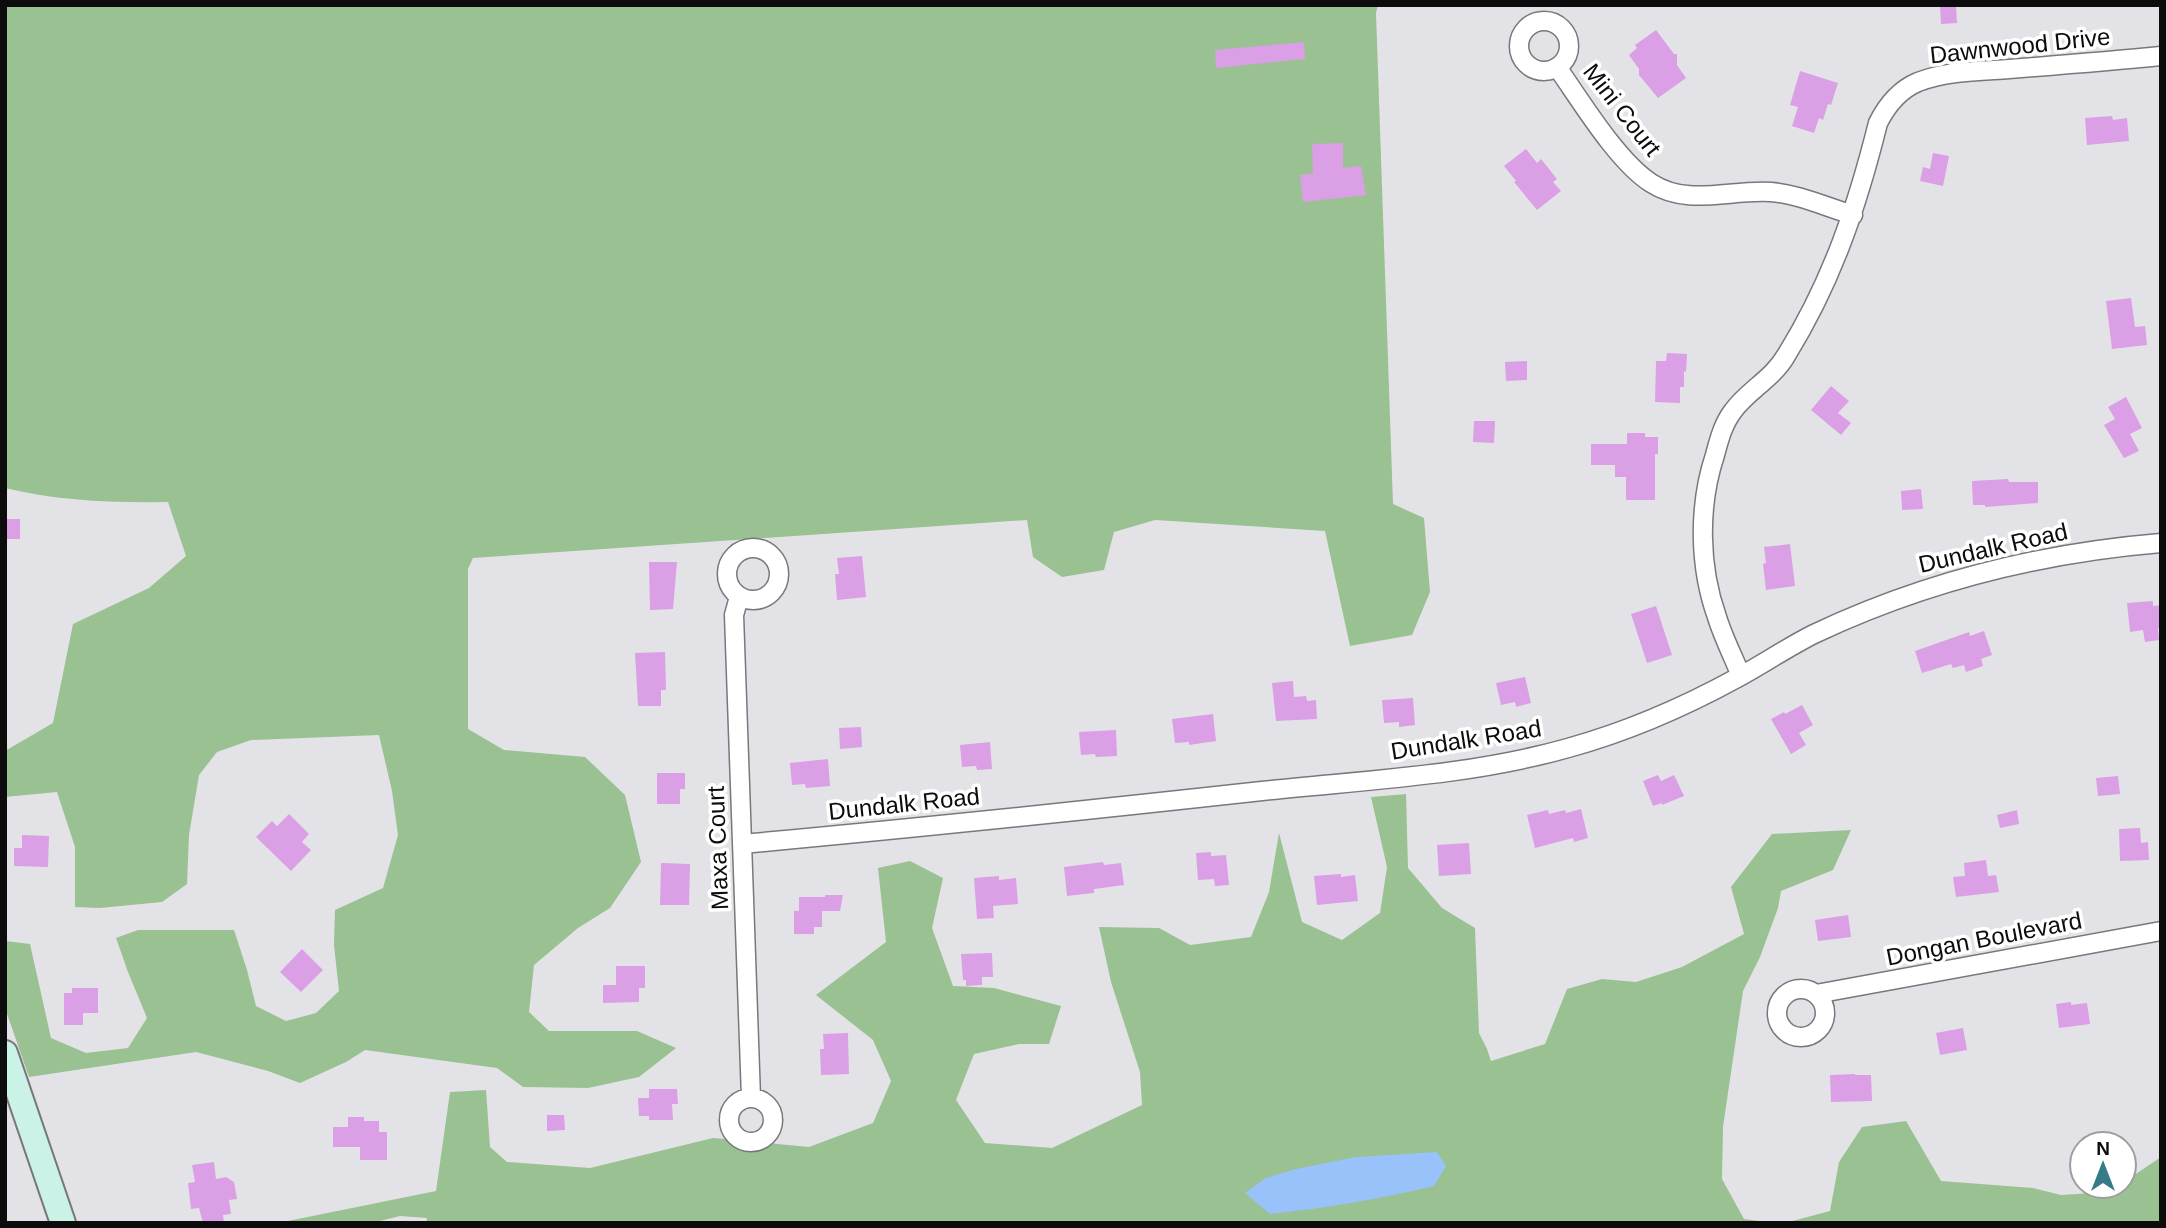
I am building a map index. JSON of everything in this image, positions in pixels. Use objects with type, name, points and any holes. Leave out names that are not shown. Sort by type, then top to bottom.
[{"type":"street","name":"Dawnwood Drive","points":[[1741,676],[1717,618],[1704,558],[1704,509],[1712,464],[1726,422],[1734,409],[1786,358],[1827,279],[1853,215],[1878,123],[1893,99],[1918,82],[1972,72],[2161,56]]},
{"type":"street","name":"Mini Court","points":[[1557,67],[1628,165],[1654,185],[1696,197],[1747,192],[1781,193],[1853,215]]},
{"type":"street","name":"Dundalk Road","points":[[742,844],[1470,769],[1559,750],[1665,712],[1741,676],[1810,636],[1913,592],[2022,562],[2161,543]]},
{"type":"street","name":"Maxa Court","points":[[740,597],[734,615],[751,1098]]},
{"type":"street","name":"Dongan Boulevard","points":[[1816,994],[2161,931]]},
{"type":"street","points":[[5,1053],[64,1223]]},
{"type":"green space","points":[[5,5],[1378,5],[1376,13],[1393,504],[1424,518],[1430,592],[1412,635],[1350,646],[1325,531],[1155,520],[1114,532],[1104,570],[1062,577],[1033,557],[1027,520],[473,558],[468,569],[468,729],[504,750],[585,757],[625,795],[641,862],[610,908],[578,928],[534,965],[529,1012],[549,1031],[637,1031],[676,1048],[639,1077],[588,1088],[523,1087],[497,1068],[365,1050],[300,1083],[268,1071],[196,1052],[29,1077],[5,1008],[5,941],[30,944],[51,1038],[86,1053],[128,1048],[147,1018],[116,938],[138,930],[234,930],[256,1006],[286,1021],[316,1013],[339,991],[334,945],[335,910],[383,888],[398,835],[392,791],[379,735],[251,740],[217,752],[199,775],[189,835],[187,884],[162,902],[100,908],[75,907],[75,847],[57,792],[5,797],[5,751],[53,723],[73,624],[149,588],[186,556],[168,502],[86,500],[5,488]]},
{"type":"green space","points":[[1406,794],[1408,868],[1442,908],[1475,928],[1479,1033],[1491,1061],[1545,1044],[1567,989],[1602,979],[1636,982],[1682,967],[1744,934],[1731,887],[1772,834],[1851,830],[1833,870],[1781,891],[1778,908],[1760,957],[1743,991],[1723,1127],[1722,1179],[1744,1219],[1776,1223],[426,1223],[427,1218],[400,1216],[372,1223],[278,1223],[436,1191],[450,1092],[486,1090],[490,1147],[507,1162],[590,1168],[713,1138],[809,1147],[873,1123],[891,1081],[873,1040],[816,995],[886,942],[878,868],[910,861],[943,878],[932,928],[953,986],[994,988],[1061,1006],[1049,1044],[1019,1044],[974,1054],[956,1100],[985,1143],[1052,1148],[1142,1105],[1140,1072],[1111,982],[1099,927],[1159,928],[1190,945],[1251,937],[1269,892],[1279,833],[1302,922],[1342,940],[1380,913],[1387,867],[1371,797]]},
{"type":"green space","points":[[1906,1121],[1941,1181],[2033,1188],[2068,1195],[2068,1200],[2138,1200],[2138,1173],[2161,1157],[2161,1223],[1785,1223],[1830,1211],[1839,1162],[1862,1127]]},
{"type":"water","points":[[1437,1152],[1446,1166],[1434,1186],[1414,1191],[1270,1214],[1245,1193],[1266,1178],[1296,1169],[1356,1157]]},
{"type":"building","points":[[1940,5],[1956,5],[1957,23],[1941,24]]},
{"type":"building","points":[[1656,30],[1674,54],[1677,54],[1677,65],[1686,78],[1658,98],[1639,75],[1639,69],[1629,55],[1637,48],[1635,45]]},
{"type":"building","points":[[1304,42],[1305,59],[1216,68],[1215,50]]},
{"type":"building","points":[[1800,71],[1838,83],[1831,105],[1828,104],[1823,120],[1819,118],[1814,133],[1792,126],[1798,107],[1790,105]]},
{"type":"building","points":[[2112,116],[2113,120],[2127,118],[2129,141],[2087,145],[2085,118]]},
{"type":"building","points":[[1343,143],[1343,168],[1361,166],[1366,195],[1303,202],[1300,175],[1313,173],[1312,144]]},
{"type":"building","points":[[1526,149],[1537,163],[1541,159],[1557,179],[1553,182],[1561,191],[1537,210],[1504,166]]},
{"type":"building","points":[[1933,153],[1949,156],[1943,186],[1920,181],[1923,167],[1930,169]]},
{"type":"building","points":[[2131,298],[2135,327],[2145,326],[2147,345],[2112,349],[2106,301]]},
{"type":"building","points":[[1667,353],[1687,354],[1684,387],[1680,387],[1680,403],[1655,402],[1656,361],[1666,361]]},
{"type":"building","points":[[1527,361],[1527,380],[1506,381],[1505,362]]},
{"type":"building","points":[[1831,386],[1849,401],[1838,413],[1851,423],[1841,435],[1811,410]]},
{"type":"building","points":[[2126,397],[2142,428],[2130,434],[2139,451],[2124,458],[2104,425],[2115,419],[2108,407]]},
{"type":"building","points":[[1474,421],[1495,421],[1494,443],[1473,442]]},
{"type":"building","points":[[1627,433],[1645,433],[1645,437],[1658,437],[1658,454],[1655,454],[1655,500],[1626,500],[1626,477],[1615,477],[1615,465],[1591,465],[1591,444],[1627,444]]},
{"type":"building","points":[[2008,479],[2009,482],[2038,482],[2038,503],[1985,507],[1973,505],[1972,481]]},
{"type":"building","points":[[1921,489],[1923,509],[1902,510],[1901,491]]},
{"type":"building","points":[[5,519],[20,519],[20,539],[5,539]]},
{"type":"building","points":[[1790,544],[1795,586],[1766,590],[1764,547]]},
{"type":"building","points":[[862,556],[866,597],[837,600],[837,558]]},
{"type":"building","points":[[649,562],[677,562],[673,609],[650,610]]},
{"type":"building","points":[[2153,601],[2153,606],[2161,605],[2159,640],[2145,642],[2143,630],[2130,632],[2127,603]]},
{"type":"building","points":[[1656,606],[1672,655],[1647,663],[1631,614]]},
{"type":"building","points":[[1984,631],[1992,655],[1981,659],[1983,666],[1966,672],[1964,665],[1953,668],[1951,664],[1922,673],[1915,651],[1969,632],[1970,636]]},
{"type":"building","points":[[665,652],[666,690],[661,690],[661,706],[638,706],[635,653]]},
{"type":"building","points":[[1525,677],[1531,703],[1516,707],[1515,702],[1501,705],[1496,683]]},
{"type":"building","points":[[1293,681],[1294,697],[1306,696],[1307,701],[1316,700],[1317,719],[1276,721],[1272,683]]},
{"type":"building","points":[[1413,698],[1415,725],[1399,727],[1399,722],[1384,723],[1382,700]]},
{"type":"building","points":[[1802,705],[1813,725],[1799,733],[1806,745],[1791,754],[1771,719]]},
{"type":"building","points":[[1213,714],[1216,741],[1189,745],[1189,742],[1175,743],[1172,719]]},
{"type":"building","points":[[861,727],[862,747],[840,749],[839,728]]},
{"type":"building","points":[[1116,730],[1117,756],[1081,755],[1079,732]]},
{"type":"building","points":[[990,742],[992,769],[962,767],[960,745]]},
{"type":"building","points":[[828,759],[830,786],[806,788],[805,784],[792,785],[790,763]]},
{"type":"building","points":[[657,773],[685,773],[685,789],[680,789],[680,804],[657,804]]},
{"type":"building","points":[[1658,775],[1661,781],[1674,775],[1684,796],[1653,806],[1643,781]]},
{"type":"building","points":[[2118,776],[2120,794],[2098,796],[2096,778]]},
{"type":"building","points":[[1581,809],[1588,838],[1574,842],[1573,838],[1535,848],[1527,815],[1548,810],[1549,814]]},
{"type":"building","points":[[2017,810],[2019,824],[2000,828],[1997,815]]},
{"type":"building","points":[[289,814],[309,834],[302,842],[311,850],[291,871],[256,837],[272,821],[277,826]]},
{"type":"building","points":[[2140,828],[2141,843],[2148,842],[2149,860],[2120,861],[2119,829]]},
{"type":"building","points":[[22,835],[49,836],[48,867],[14,866],[14,848],[22,848]]},
{"type":"building","points":[[1469,843],[1471,874],[1439,876],[1437,845]]},
{"type":"building","points":[[1211,852],[1211,856],[1226,855],[1229,885],[1215,886],[1214,879],[1198,880],[1196,853]]},
{"type":"building","points":[[1986,860],[1988,876],[1996,875],[1999,892],[1956,897],[1953,877],[1965,876],[1964,863]]},
{"type":"building","points":[[1103,862],[1104,865],[1121,863],[1124,885],[1094,889],[1094,893],[1067,896],[1064,867]]},
{"type":"building","points":[[661,863],[690,864],[689,905],[660,905]]},
{"type":"building","points":[[1341,874],[1341,877],[1355,875],[1358,901],[1317,905],[1314,876]]},
{"type":"building","points":[[999,876],[999,880],[1016,878],[1018,904],[993,906],[994,918],[977,919],[974,878]]},
{"type":"building","points":[[843,895],[840,911],[822,911],[822,927],[814,927],[814,934],[794,934],[794,911],[799,911],[799,897]]},
{"type":"building","points":[[1848,915],[1851,937],[1818,941],[1815,920]]},
{"type":"building","points":[[302,949],[323,970],[301,992],[280,972]]},
{"type":"building","points":[[992,953],[993,977],[982,977],[982,985],[966,986],[961,954]]},
{"type":"building","points":[[616,966],[645,966],[645,988],[639,988],[639,1002],[603,1003],[603,985],[616,985]]},
{"type":"building","points":[[72,988],[98,988],[98,1013],[83,1013],[83,1025],[64,1025],[64,993],[72,993]]},
{"type":"building","points":[[2071,1002],[2071,1005],[2087,1003],[2090,1024],[2059,1028],[2056,1004]]},
{"type":"building","points":[[1963,1028],[1967,1050],[1940,1055],[1936,1033]]},
{"type":"building","points":[[848,1033],[849,1074],[821,1075],[820,1049],[824,1049],[823,1034]]},
{"type":"building","points":[[1830,1075],[1871,1075],[1872,1101],[1831,1102]]},
{"type":"building","points":[[649,1089],[677,1089],[678,1104],[672,1104],[673,1120],[649,1120],[649,1116],[639,1116],[638,1098],[649,1098]]},
{"type":"building","points":[[547,1115],[564,1115],[565,1130],[547,1131]]},
{"type":"building","points":[[348,1117],[379,1121],[379,1132],[387,1132],[387,1160],[360,1160],[360,1147],[333,1147],[333,1127],[348,1127]]},
{"type":"building","points":[[214,1162],[216,1179],[226,1177],[234,1182],[237,1199],[229,1200],[231,1214],[223,1215],[224,1223],[203,1223],[199,1208],[191,1209],[188,1183],[195,1182],[192,1165]]}]
